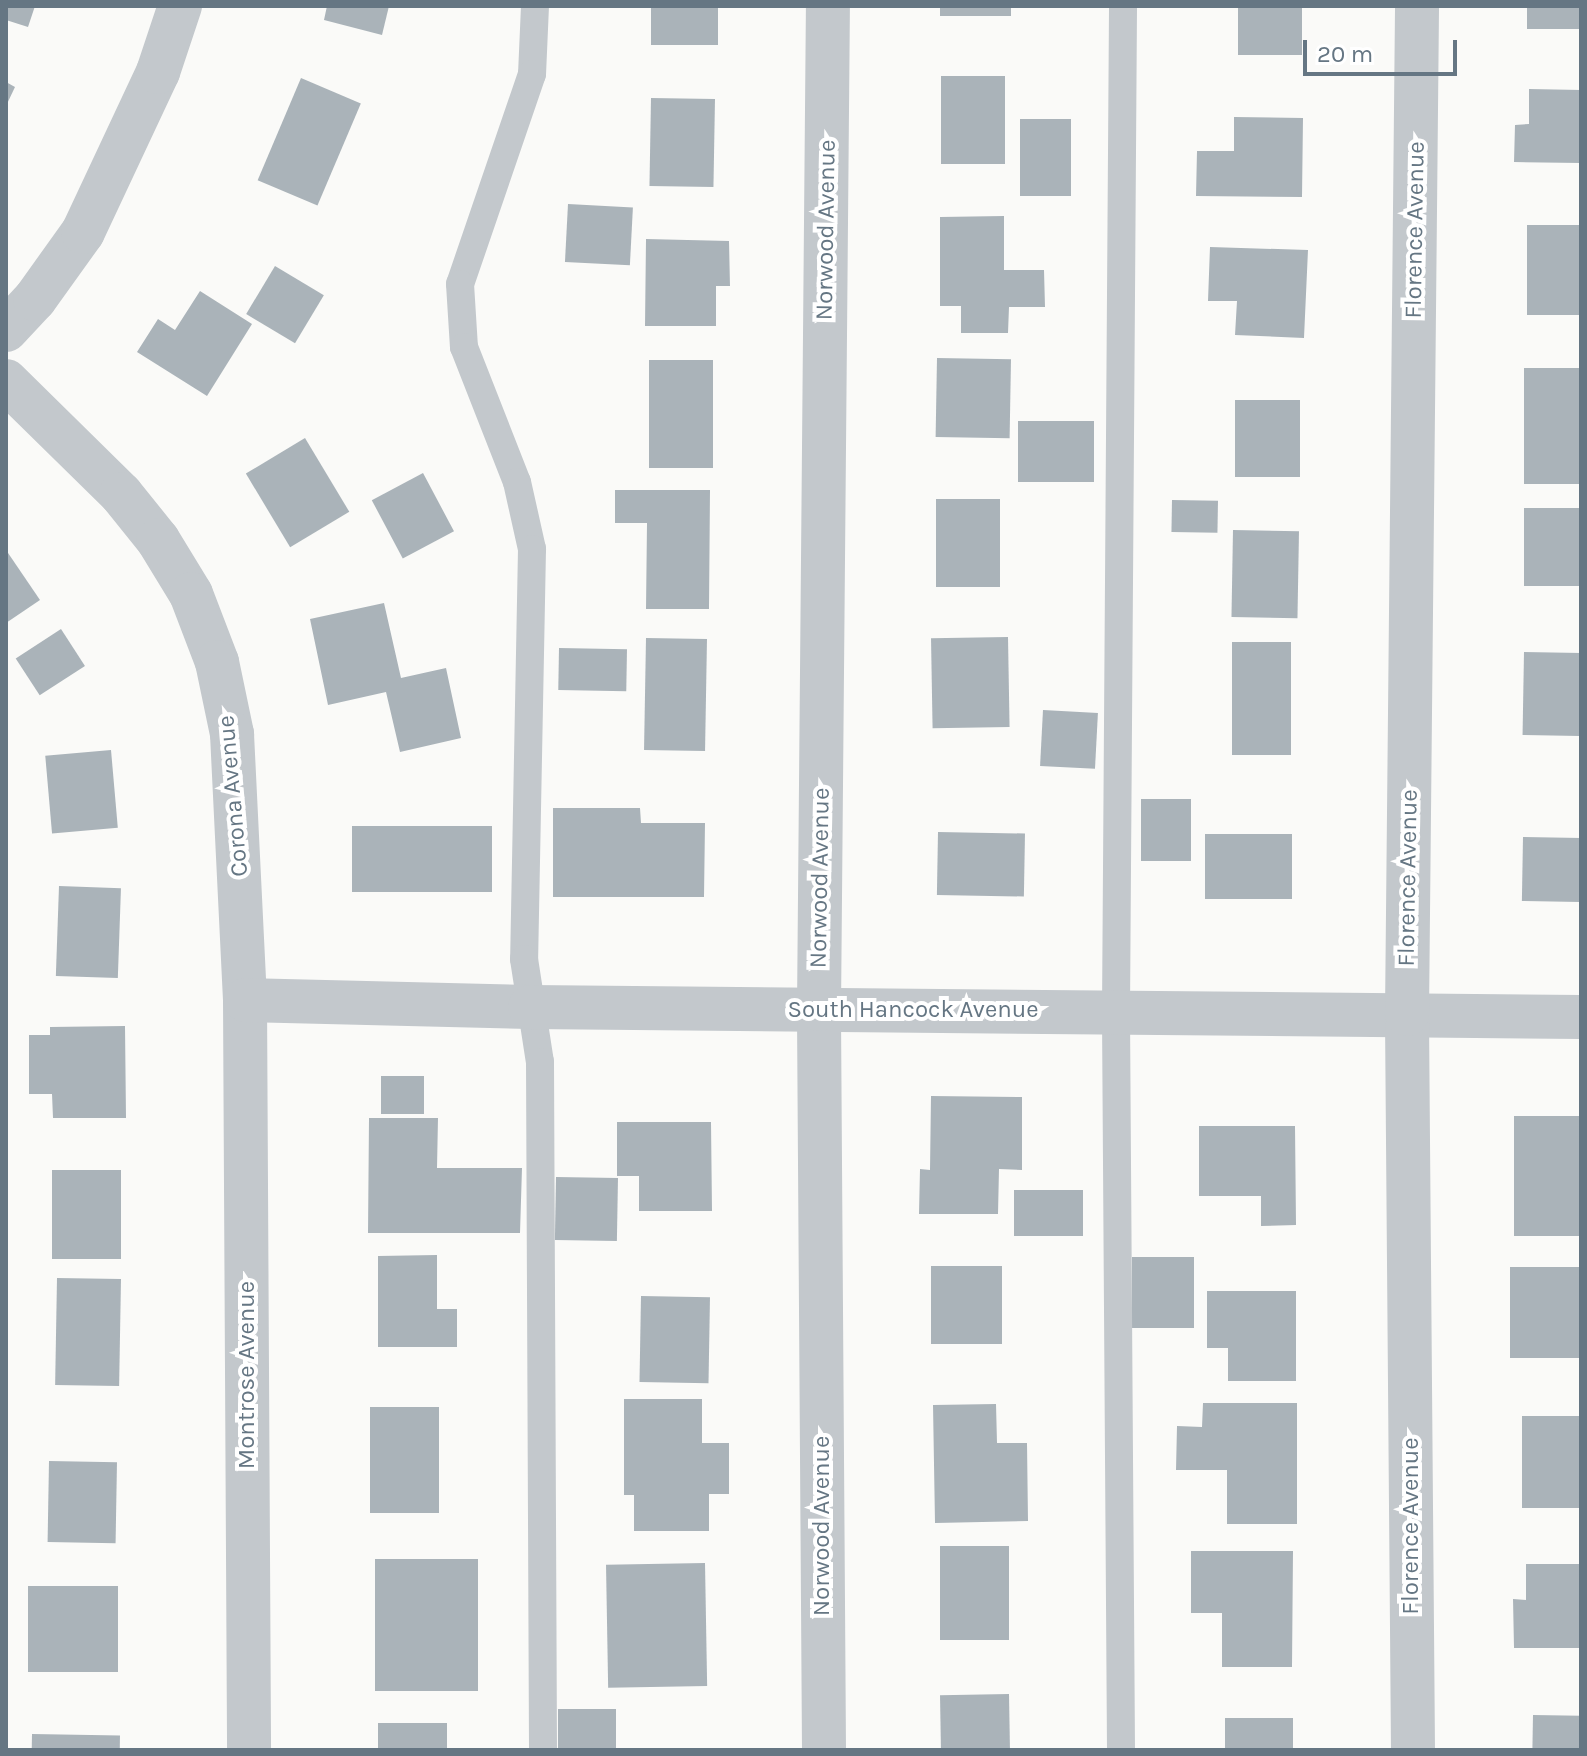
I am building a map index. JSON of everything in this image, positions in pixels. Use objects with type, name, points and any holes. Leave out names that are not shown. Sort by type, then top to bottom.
[{"type":"street","points":[[6,330],[35,299],[83,232],[152,85],[180,6]]},
{"type":"street","name":"Norwood Avenue","points":[[824,1750],[819,1009],[828,6]]},
{"type":"street","name":"Florence Avenue","points":[[1413,1750],[1407,1014],[1417,6]]},
{"type":"street","name":"Corona Avenue","points":[[6,381],[121,494],[158,540],[191,594],[217,662],[232,734],[245,1000]]},
{"type":"street","name":"South Hancock Avenue","points":[[245,1000],[530,1007],[1581,1017]]},
{"type":"street","name":"Montrose Avenue","points":[[245,1000],[249,1750]]},
{"type":"lane","points":[[535,6],[532,74],[460,284],[464,347],[517,482],[532,549],[524,959],[540,1062],[543,1750]]},
{"type":"lane","points":[[1121,1750],[1116,1011],[1123,6]]},
{"type":"building","points":[[6,6],[35,6],[28,27],[6,20]]},
{"type":"building","points":[[327,6],[389,6],[382,35],[324,20]]},
{"type":"building","points":[[651,6],[718,6],[718,45],[651,45]]},
{"type":"building","points":[[940,6],[1011,6],[1011,16],[940,16]]},
{"type":"building","points":[[1238,6],[1302,6],[1302,55],[1238,55]]},
{"type":"building","points":[[1527,6],[1581,6],[1581,29],[1527,29]]},
{"type":"building","points":[[941,76],[1005,76],[1005,164],[941,164]]},
{"type":"building","points":[[301,78],[361,103],[317,206],[258,180]]},
{"type":"building","points":[[6,82],[15,87],[6,106]]},
{"type":"building","points":[[1529,89],[1581,90],[1581,163],[1514,162],[1515,125],[1529,124]]},
{"type":"building","points":[[651,98],[715,99],[713,187],[649,186]]},
{"type":"building","points":[[1234,117],[1303,118],[1302,197],[1196,196],[1197,151],[1234,151]]},
{"type":"building","points":[[1020,119],[1071,119],[1071,196],[1020,196]]},
{"type":"building","points":[[568,204],[633,207],[630,265],[565,262]]},
{"type":"building","points":[[1004,216],[1004,270],[1044,270],[1045,307],[1009,307],[1008,333],[961,333],[961,306],[940,306],[940,217]]},
{"type":"building","points":[[1527,225],[1581,225],[1581,315],[1527,315]]},
{"type":"building","points":[[646,239],[729,241],[730,286],[716,286],[716,326],[645,326]]},
{"type":"building","points":[[1210,247],[1308,250],[1304,338],[1235,335],[1237,301],[1208,301]]},
{"type":"building","points":[[275,266],[324,295],[295,343],[246,314]]},
{"type":"building","points":[[200,291],[252,324],[207,396],[137,352],[158,319],[175,330]]},
{"type":"building","points":[[937,358],[1011,359],[1010,438],[936,437]]},
{"type":"building","points":[[649,360],[713,360],[713,468],[649,468]]},
{"type":"building","points":[[1524,368],[1581,368],[1581,484],[1524,484]]},
{"type":"building","points":[[1235,400],[1300,400],[1300,477],[1235,477]]},
{"type":"building","points":[[1018,421],[1094,421],[1094,482],[1018,482]]},
{"type":"building","points":[[305,438],[349,512],[290,547],[246,474]]},
{"type":"building","points":[[423,473],[454,531],[403,559],[372,500]]},
{"type":"building","points":[[615,490],[710,490],[709,609],[646,609],[647,523],[615,523]]},
{"type":"building","points":[[936,499],[1000,499],[1000,587],[936,587]]},
{"type":"building","points":[[1172,500],[1218,501],[1217,533],[1171,532]]},
{"type":"building","points":[[1524,508],[1581,508],[1581,586],[1524,586]]},
{"type":"building","points":[[1233,530],[1299,531],[1297,618],[1231,617]]},
{"type":"building","points":[[6,550],[40,600],[6,623]]},
{"type":"building","points":[[384,603],[401,678],[446,668],[461,738],[400,752],[386,692],[328,705],[310,619]]},
{"type":"building","points":[[61,629],[85,666],[40,695],[16,658]]},
{"type":"building","points":[[1008,637],[1010,727],[933,728],[931,638]]},
{"type":"building","points":[[646,638],[707,639],[705,751],[644,750]]},
{"type":"building","points":[[1232,642],[1291,642],[1291,755],[1232,755]]},
{"type":"building","points":[[559,648],[627,649],[626,691],[558,690]]},
{"type":"building","points":[[1524,652],[1581,653],[1580,736],[1523,735]]},
{"type":"building","points":[[1043,710],[1098,713],[1095,769],[1040,766]]},
{"type":"building","points":[[111,750],[118,828],[52,833],[45,756]]},
{"type":"building","points":[[1141,799],[1191,799],[1191,861],[1141,861]]},
{"type":"building","points":[[553,808],[640,808],[641,823],[705,823],[704,897],[553,897]]},
{"type":"building","points":[[352,826],[492,826],[492,892],[352,892]]},
{"type":"building","points":[[938,832],[1025,834],[1024,897],[937,895]]},
{"type":"building","points":[[1205,834],[1292,834],[1292,899],[1205,899]]},
{"type":"building","points":[[1523,837],[1581,838],[1580,902],[1522,901]]},
{"type":"building","points":[[59,886],[121,888],[118,978],[56,976]]},
{"type":"building","points":[[125,1026],[126,1118],[53,1118],[52,1094],[29,1094],[29,1035],[50,1035],[50,1027]]},
{"type":"building","points":[[381,1076],[424,1076],[424,1114],[381,1114]]},
{"type":"building","points":[[931,1096],[1022,1097],[1022,1170],[999,1169],[998,1214],[919,1214],[920,1169],[930,1170]]},
{"type":"building","points":[[1514,1116],[1581,1116],[1581,1236],[1514,1236]]},
{"type":"building","points":[[369,1118],[438,1118],[437,1168],[522,1168],[520,1233],[368,1233]]},
{"type":"building","points":[[617,1122],[711,1122],[712,1211],[639,1211],[639,1176],[617,1176]]},
{"type":"building","points":[[1199,1126],[1295,1126],[1296,1225],[1261,1226],[1261,1196],[1199,1196]]},
{"type":"building","points":[[52,1170],[121,1170],[121,1259],[52,1259]]},
{"type":"building","points":[[556,1177],[618,1178],[617,1241],[555,1240]]},
{"type":"building","points":[[1014,1190],[1083,1190],[1083,1236],[1014,1236]]},
{"type":"building","points":[[437,1255],[437,1309],[457,1309],[457,1347],[378,1347],[378,1256]]},
{"type":"building","points":[[1132,1257],[1194,1257],[1194,1328],[1132,1328]]},
{"type":"building","points":[[931,1266],[1002,1266],[1002,1344],[931,1344]]},
{"type":"building","points":[[1510,1267],[1581,1267],[1581,1358],[1510,1358]]},
{"type":"building","points":[[57,1278],[121,1279],[119,1386],[55,1385]]},
{"type":"building","points":[[1207,1291],[1296,1291],[1296,1381],[1228,1381],[1228,1348],[1207,1348]]},
{"type":"building","points":[[641,1296],[710,1297],[708,1383],[639,1382]]},
{"type":"building","points":[[624,1399],[702,1399],[702,1443],[729,1443],[729,1494],[709,1494],[709,1531],[634,1531],[634,1495],[624,1495]]},
{"type":"building","points":[[1203,1403],[1297,1403],[1297,1524],[1227,1524],[1227,1470],[1176,1470],[1177,1426],[1202,1427]]},
{"type":"building","points":[[996,1404],[997,1443],[1027,1443],[1028,1521],[935,1523],[933,1405]]},
{"type":"building","points":[[370,1407],[439,1407],[439,1513],[370,1513]]},
{"type":"building","points":[[1522,1416],[1581,1416],[1581,1508],[1522,1508]]},
{"type":"building","points":[[49,1461],[117,1462],[116,1543],[48,1542]]},
{"type":"building","points":[[940,1546],[1009,1546],[1009,1640],[940,1640]]},
{"type":"building","points":[[1191,1551],[1293,1551],[1292,1667],[1222,1667],[1222,1613],[1191,1613]]},
{"type":"building","points":[[375,1559],[478,1559],[478,1691],[375,1691]]},
{"type":"building","points":[[705,1563],[707,1686],[608,1688],[606,1565]]},
{"type":"building","points":[[1526,1564],[1581,1564],[1581,1648],[1514,1648],[1513,1599],[1526,1600]]},
{"type":"building","points":[[28,1586],[118,1586],[118,1672],[28,1672]]},
{"type":"building","points":[[1009,1694],[1010,1750],[941,1750],[940,1695]]},
{"type":"building","points":[[558,1709],[616,1709],[616,1750],[558,1750]]},
{"type":"building","points":[[1533,1715],[1581,1716],[1580,1750],[1532,1750]]},
{"type":"building","points":[[1225,1718],[1293,1718],[1293,1750],[1225,1750]]},
{"type":"building","points":[[378,1723],[447,1723],[447,1750],[378,1750]]},
{"type":"building","points":[[32,1734],[120,1736],[120,1750],[32,1750]]}]
